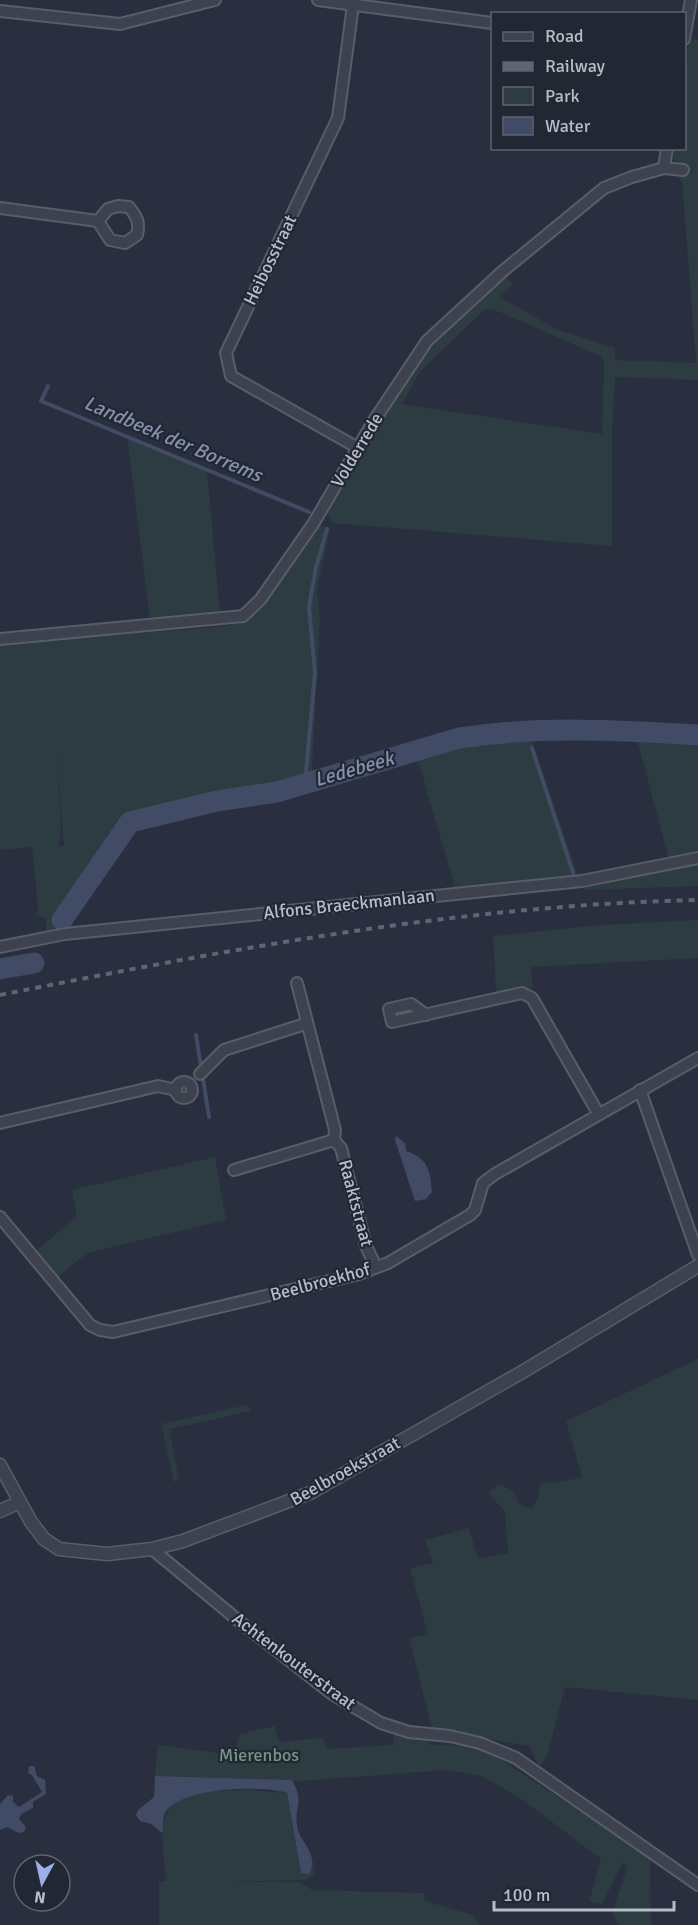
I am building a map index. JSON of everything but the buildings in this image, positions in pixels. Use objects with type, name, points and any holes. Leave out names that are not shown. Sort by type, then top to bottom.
[{"type":"street","points":[[0,11],[120,24],[215,0]]},
{"type":"street","points":[[318,0],[491,23]]},
{"type":"street","points":[[686,29],[692,0]]},
{"type":"street","name":"Heibosstraat","points":[[353,4],[338,118],[226,353],[231,376],[358,448]]},
{"type":"street","points":[[667,150],[664,168],[683,170]]},
{"type":"street","name":"Volderrede","points":[[0,639],[243,616],[260,600],[307,533],[412,360],[427,341],[503,271],[604,188],[664,168]]},
{"type":"street","points":[[0,208],[98,221]]},
{"type":"street","name":"Alfons Braeckmanlaan","points":[[0,947],[65,934],[582,881],[698,858]]},
{"type":"street","name":"Raaktstraat","points":[[297,983],[305,1024],[335,1130],[334,1140],[341,1148],[366,1246],[376,1267]]},
{"type":"street","points":[[426,1015],[522,993],[532,998],[598,1113]]},
{"type":"street","points":[[202,1071],[224,1050],[305,1024]]},
{"type":"street","name":"Beelbroekhof","points":[[0,1217],[90,1324],[100,1330],[113,1332],[359,1274],[376,1267],[470,1215],[475,1210],[483,1183],[598,1113],[698,1058]]},
{"type":"street","points":[[0,1123],[158,1086],[176,1090]]},
{"type":"street","points":[[640,1090],[698,1255]]},
{"type":"street","name":"Raaktstraat","points":[[234,1170],[334,1140]]},
{"type":"street","name":"Beelbroekstraat","points":[[0,1464],[38,1532],[59,1549],[107,1554],[152,1549],[202,1536],[310,1492],[524,1371],[698,1266]]},
{"type":"street","points":[[0,1511],[20,1502]]},
{"type":"street","name":"Achtenkouterstraat","points":[[152,1549],[332,1694],[381,1723],[409,1732],[473,1741],[516,1758],[698,1885]]},
{"type":"green space","points":[[689,38],[698,40],[698,380],[615,377],[612,436],[612,546],[332,523],[327,511],[391,403],[429,345],[504,276],[513,284],[500,297],[556,329],[615,348],[615,360],[696,363],[682,181],[676,175],[693,173],[674,160],[673,150],[686,150],[686,60]],"holes":[[[485,309],[495,310],[600,356],[604,362],[602,434],[402,404],[420,372]]]},
{"type":"green space","points":[[127,435],[207,469],[220,613],[150,618]]},
{"type":"green space","points":[[320,525],[330,528],[317,589],[320,619],[311,787],[280,797],[140,824],[67,930],[46,931],[46,918],[36,915],[38,908],[32,847],[3,850],[0,848],[0,645],[227,626],[249,620]],"holes":[[[56,750],[64,846],[59,847],[61,825]]]},
{"type":"green space","points":[[636,736],[698,740],[698,852],[669,859]]},
{"type":"green space","points":[[485,738],[531,738],[578,876],[455,887],[416,754],[459,742]]},
{"type":"green space","points":[[698,864],[698,886],[584,890],[584,886]]},
{"type":"green space","points":[[698,920],[698,958],[531,967],[533,988],[496,991],[493,936],[601,925]]},
{"type":"green space","points":[[215,1157],[226,1220],[87,1253],[58,1277],[36,1251],[77,1216],[72,1190]]},
{"type":"green space","points":[[698,1359],[698,1700],[565,1687],[547,1757],[539,1766],[529,1746],[432,1729],[409,1638],[428,1634],[410,1568],[433,1563],[425,1540],[469,1528],[478,1559],[508,1553],[505,1512],[488,1493],[498,1484],[512,1491],[519,1504],[532,1509],[539,1495],[540,1483],[561,1482],[582,1477],[566,1421]]},
{"type":"green space","points":[[247,1405],[251,1411],[169,1429],[179,1480],[174,1482],[161,1424]]},
{"type":"green space","name":"Mierenbos","points":[[275,1726],[279,1742],[323,1738],[327,1749],[394,1745],[394,1732],[429,1737],[430,1745],[468,1746],[492,1754],[650,1856],[651,1925],[620,1925],[612,1914],[627,1868],[623,1862],[602,1904],[589,1901],[601,1859],[523,1800],[482,1776],[446,1770],[303,1781],[155,1776],[158,1745],[234,1755],[240,1734]]},
{"type":"green space","points":[[248,1790],[287,1793],[301,1873],[312,1868],[313,1859],[315,1874],[306,1880],[226,1882],[300,1882],[312,1890],[424,1893],[425,1901],[473,1915],[481,1925],[159,1925],[159,1882],[166,1881],[163,1837],[168,1811],[176,1802],[188,1795],[206,1791]]},
{"type":"water","points":[[396,1136],[405,1143],[406,1151],[419,1158],[427,1166],[432,1192],[426,1199],[415,1201],[395,1140]]},
{"type":"water","points":[[29,1766],[34,1766],[37,1776],[45,1780],[46,1794],[33,1802],[33,1808],[21,1814],[19,1819],[26,1827],[24,1832],[19,1833],[7,1827],[0,1830],[0,1804],[8,1795],[13,1796],[13,1802],[19,1807],[42,1792],[32,1775],[28,1773]]},
{"type":"water","points":[[155,1776],[292,1780],[299,1799],[297,1826],[311,1854],[312,1867],[309,1874],[301,1873],[287,1793],[275,1790],[241,1789],[189,1797],[166,1811],[162,1833],[151,1824],[140,1821],[136,1815],[138,1810],[154,1797]]},
{"type":"waterway","name":"Landbeek der Borrems","points":[[48,386],[41,401],[309,512]]},
{"type":"waterway","name":"Landbeek der Borrems","points":[[305,783],[315,673],[309,607],[316,567],[327,529]]},
{"type":"waterway","name":"Ledebeek","points":[[62,920],[130,822],[217,801],[277,792],[459,738],[548,730],[698,735]]},
{"type":"waterway","name":"Ledebeek","points":[[528,732],[529,738]]},
{"type":"waterway","points":[[532,748],[573,873]]},
{"type":"waterway","name":"Ledebeek","points":[[0,969],[34,963]]},
{"type":"waterway","points":[[196,1035],[209,1117]]},
{"type":"railway","points":[[0,995],[173,961],[434,920],[522,910],[698,900]]}]
